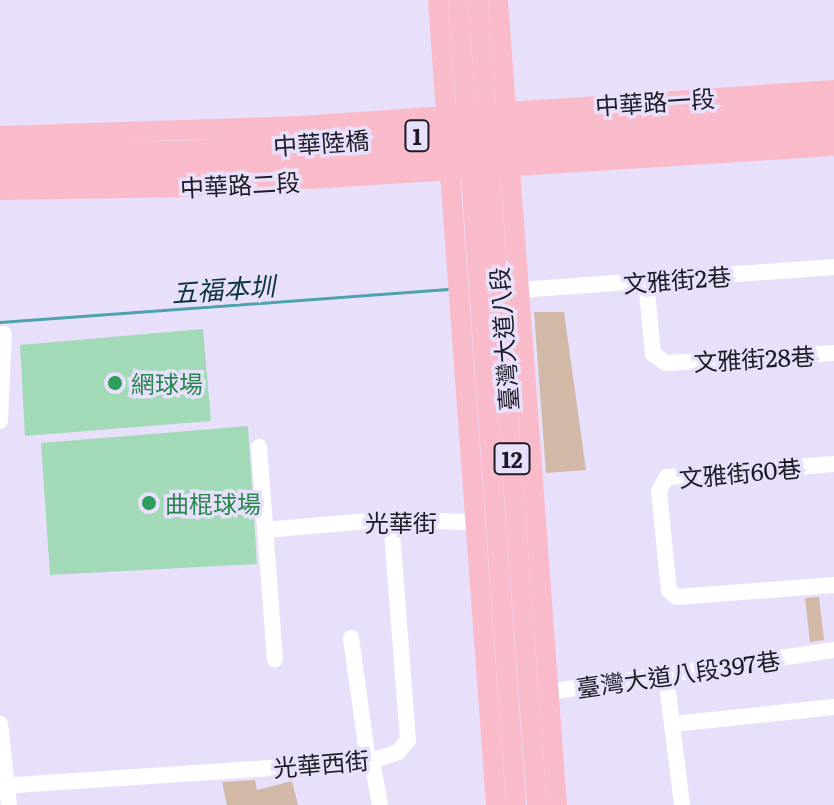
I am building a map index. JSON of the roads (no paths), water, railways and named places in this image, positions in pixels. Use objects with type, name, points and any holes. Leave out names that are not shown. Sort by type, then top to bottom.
[{"type":"main road","name":"臺灣大道八段","points":[[438,0],[476,113]]},
{"type":"main road","name":"臺灣大道八段","points":[[458,0],[476,113],[506,521],[516,805]]},
{"type":"main road","name":"臺灣大道八段","points":[[478,0],[476,113],[480,169],[506,521],[527,676],[537,805]]},
{"type":"main road","name":"臺灣大道八段","points":[[476,113],[498,0]]},
{"type":"main road","name":"中華路一段","points":[[476,113],[834,90]]},
{"type":"main road","name":"中華陸橋","points":[[0,154],[240,147],[834,109]]},
{"type":"main road","name":"1","points":[[0,136],[476,113]]},
{"type":"main road","name":"中華陸橋","points":[[0,172],[196,168],[834,128]]},
{"type":"main road","name":"1","points":[[480,169],[834,146]]},
{"type":"main road","name":"臺灣大道八段","points":[[480,169],[520,290],[506,521],[496,805]]},
{"type":"main road","name":"中華路二段","points":[[0,190],[480,169]]},
{"type":"main road","name":"臺灣大道八段","points":[[506,521],[549,692],[557,805]]},
{"type":"street","name":"文雅街2巷","points":[[520,290],[834,267]]},
{"type":"street","name":"文雅街28巷","points":[[646,282],[653,354],[666,363],[834,353]]},
{"type":"street","points":[[0,421],[4,334]]},
{"type":"street","points":[[259,447],[275,659]]},
{"type":"street","name":"文雅街60巷","points":[[834,464],[667,477],[659,491],[669,591],[834,585]]},
{"type":"street","name":"光華街","points":[[265,530],[391,519],[506,521]]},
{"type":"street","name":"光華西街","points":[[4,786],[370,761],[408,740],[391,519]]},
{"type":"street","points":[[351,638],[380,805]]},
{"type":"street","name":"臺灣大道八段397巷","points":[[527,676],[549,692],[834,650]]},
{"type":"street","points":[[666,676],[682,805]]},
{"type":"street","points":[[673,724],[834,707]]},
{"type":"street","points":[[0,724],[4,786],[9,805]]},
{"type":"waterway","name":"五福本圳","points":[[0,322],[448,289]]},
{"type":"place","name":"網球場","points":[[115,383]]},
{"type":"place","name":"曲棍球場","points":[[149,503]]}]
